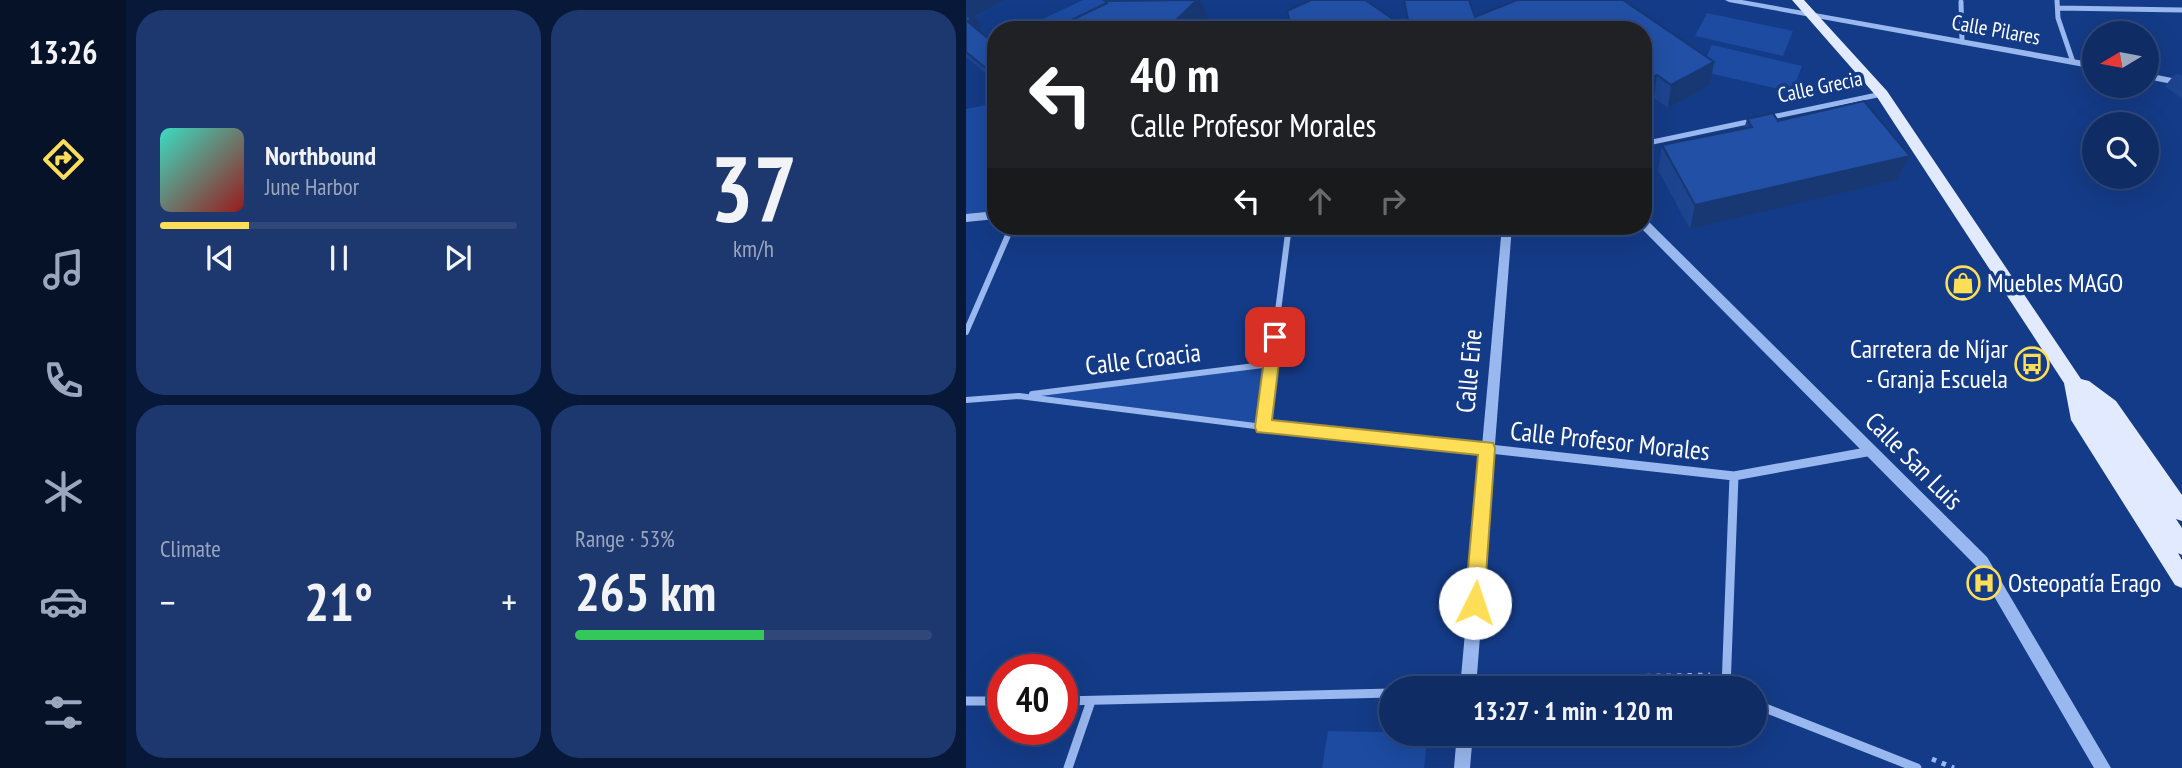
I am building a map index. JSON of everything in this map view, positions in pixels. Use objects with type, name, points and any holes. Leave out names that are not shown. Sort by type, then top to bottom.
[{"type":"main road","points":[[1798,0],[1808,15],[1882,94],[2182,545]]},
{"type":"main road","points":[[2070,375],[2110,407],[2182,512]]},
{"type":"main road","points":[[2070,375],[2077,414],[2182,578]]},
{"type":"street","points":[[1729,0],[1808,15]]},
{"type":"street","points":[[2057,0],[2058,18],[2073,62]]},
{"type":"street","points":[[1961,2],[1962,42]]},
{"type":"street","points":[[2058,8],[2182,10]]},
{"type":"street","name":"Calle Pilares","points":[[1808,15],[2082,64]]},
{"type":"street","points":[[2160,79],[2182,83]]},
{"type":"street","name":"Calle Grecia","points":[[1652,142],[1882,94]]},
{"type":"street","points":[[966,218],[987,216]]},
{"type":"street","name":"Calle San Luis","points":[[1652,232],[1982,562],[2103,768]]},
{"type":"street","points":[[966,332],[1008,235]]},
{"type":"street","points":[[1263,427],[1288,235]]},
{"type":"street","name":"Calle Eñe","points":[[1469,676],[1506,235]]},
{"type":"street","name":"Calle Croacia","points":[[1019,396],[1271,365]]},
{"type":"street","name":"Calle Profesor Morales","points":[[966,400],[1019,396],[1263,427],[1487,448],[1734,476],[1872,451]]},
{"type":"street","points":[[1726,676],[1734,476]]},
{"type":"street","points":[[1078,701],[1379,693]]},
{"type":"street","points":[[966,701],[987,701]]},
{"type":"street","points":[[1068,768],[1091,701]]},
{"type":"street","points":[[1767,709],[1916,768]]},
{"type":"street","points":[[1462,768],[1464,746]]},
{"type":"shaded area","points":[[1083,0],[1102,0],[1123,13],[1107,21],[1039,21]]},
{"type":"shaded area","points":[[1707,13],[1793,31],[1783,56],[1695,36]]},
{"type":"shaded area","points":[[1712,45],[1802,66],[1792,92],[1700,71]]},
{"type":"shaded area","points":[[987,105],[987,218],[966,220],[966,109]]},
{"type":"shaded area","points":[[1271,364],[1263,427],[1019,396]]},
{"type":"shaded area","points":[[1328,731],[1379,732],[1379,746],[1427,746],[1424,768],[1322,768]]},
{"type":"building","points":[[1105,0],[1197,0],[1175,21],[1070,21],[1107,3]]},
{"type":"building","points":[[1311,0],[1365,0],[1396,21],[1290,21],[1287,11]]},
{"type":"building","points":[[1404,0],[1469,0],[1475,17],[1517,0],[1623,0],[1714,62],[1671,85],[1657,75],[1652,78],[1652,21],[1408,21]]},
{"type":"building","points":[[966,15],[972,19],[967,21],[987,38],[987,69],[966,52]]},
{"type":"building","points":[[1864,101],[1910,156],[1695,205],[1662,145],[1752,127],[1747,119],[1773,113],[1778,121]]},
{"type":"place","name":"Muebles MAGO","points":[[1963,283]]},
{"type":"place","name":"Carretera de Níjar - Granja Escuela","points":[[2032,364]]},
{"type":"place","name":"Osteopatía Erago","points":[[1984,583]]},
{"type":"route","points":[[1275,337],[1263,427],[1487,448],[1475,603]]}]
